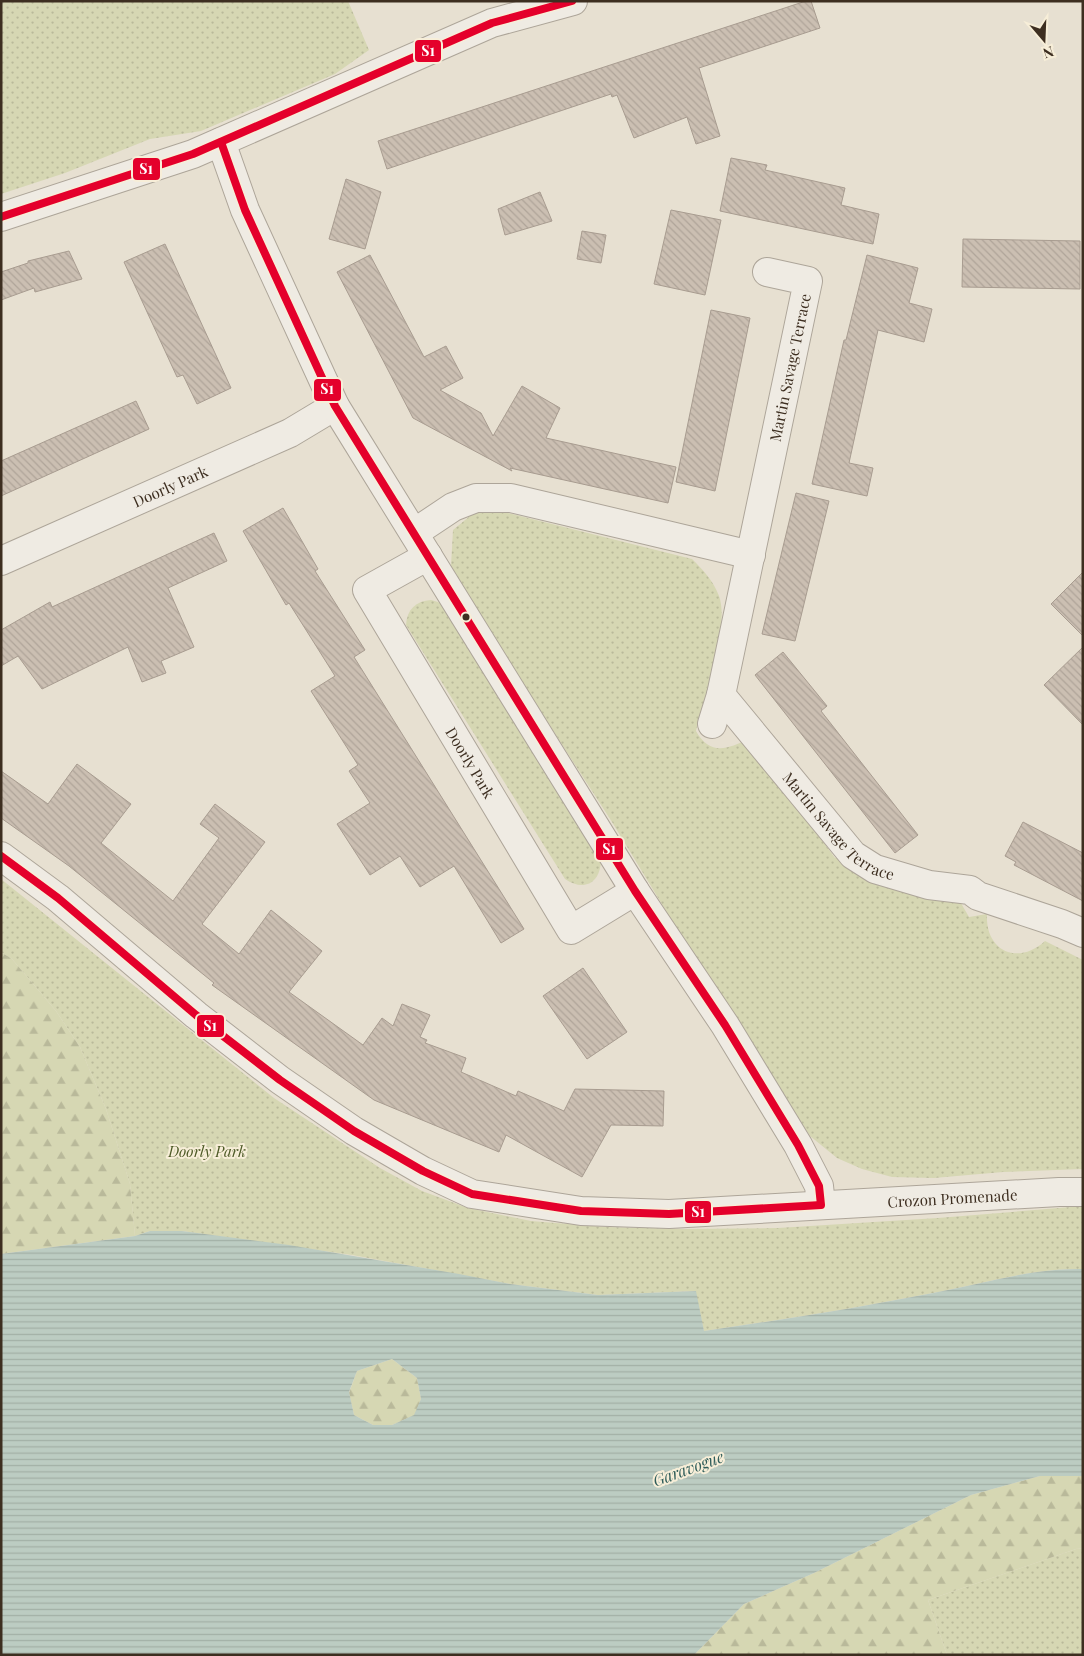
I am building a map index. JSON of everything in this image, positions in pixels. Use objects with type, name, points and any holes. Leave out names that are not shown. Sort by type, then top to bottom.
[{"type":"street","points":[[1,217],[193,154],[492,24],[573,1]]},
{"type":"street","points":[[1,856],[58,898],[196,1015],[280,1080],[354,1131],[423,1171],[472,1194],[581,1211],[669,1214],[821,1205],[819,1186],[788,1128],[726,1025],[635,891],[335,406],[246,210],[221,142]]},
{"type":"street","name":"Martin Savage Terrace","points":[[712,724],[721,695],[808,281],[767,272]]},
{"type":"street","name":"Doorly Park","points":[[1,561],[290,433],[335,406]]},
{"type":"street","points":[[414,533],[453,507],[476,498],[511,498],[751,554]]},
{"type":"street","name":"Doorly Park","points":[[428,556],[367,590],[571,930],[635,891]]},
{"type":"street","name":"Martin Savage Terrace","points":[[721,695],[853,855],[875,869],[929,885],[970,890],[978,896],[1062,924],[1083,933]]},
{"type":"street","name":"Crozon Promenade","points":[[821,1205],[1083,1192]]},
{"type":"green space","points":[[1,1],[348,1],[369,50],[335,74],[201,131],[150,139],[65,173],[1,194]]},
{"type":"green space","points":[[476,511],[508,513],[692,559],[714,585],[719,596],[721,609],[719,643],[696,731],[701,739],[713,747],[720,748],[749,739],[835,858],[844,854],[958,898],[969,917],[987,914],[991,937],[1005,951],[1024,953],[1035,949],[1045,941],[1083,960],[1083,1169],[1003,1172],[934,1178],[892,1177],[862,1169],[837,1158],[810,1136],[700,967],[612,822],[521,681],[451,566],[453,530]]},
{"type":"green space","points":[[431,600],[443,606],[601,861],[598,875],[590,883],[578,885],[565,879],[406,625],[408,614],[413,607],[421,602]]},
{"type":"green space","name":"Doorly Park","points":[[1,879],[274,1098],[380,1168],[422,1191],[468,1208],[531,1221],[605,1227],[686,1229],[778,1228],[938,1218],[1083,1206],[1083,1269],[1045,1271],[1007,1277],[876,1304],[704,1331],[695,1291],[598,1295],[510,1284],[352,1255],[182,1231],[150,1231],[135,1236],[130,1184],[106,1109],[80,1047],[56,1011],[12,959],[1,952]]},
{"type":"green space","points":[[1,952],[12,959],[56,1011],[80,1047],[106,1109],[130,1184],[135,1236],[1,1254]]},
{"type":"green space","points":[[392,1359],[417,1378],[421,1399],[415,1415],[392,1425],[373,1425],[354,1415],[349,1393],[357,1371]]},
{"type":"green space","points":[[1040,1476],[1083,1476],[1083,1548],[928,1600],[947,1655],[694,1655],[744,1604],[814,1573],[971,1495]]},
{"type":"green space","points":[[1083,1548],[1083,1655],[947,1655],[928,1600]]},
{"type":"water","name":"Garavogue","points":[[150,1231],[182,1231],[289,1245],[510,1284],[598,1295],[696,1291],[704,1331],[876,1304],[1007,1277],[1064,1269],[1083,1269],[1083,1476],[1040,1476],[971,1495],[814,1573],[744,1604],[694,1655],[1,1655],[1,1254],[135,1236]],"holes":[[[392,1359],[417,1378],[421,1399],[414,1415],[392,1425],[373,1425],[354,1415],[349,1392],[357,1371]]]},
{"type":"building","points":[[806,1],[811,1],[820,28],[699,68],[720,136],[696,144],[687,117],[634,138],[617,95],[612,97],[611,94],[387,169],[378,141]]},
{"type":"building","points":[[731,158],[767,165],[765,170],[845,188],[841,205],[879,214],[873,244],[720,211]]},
{"type":"building","points":[[346,179],[381,192],[365,249],[329,239]]},
{"type":"building","points":[[540,192],[552,221],[505,235],[498,209]]},
{"type":"building","points":[[671,210],[721,220],[705,295],[654,284]]},
{"type":"building","points":[[582,231],[606,235],[601,263],[577,259]]},
{"type":"building","points":[[963,239],[1080,241],[1080,289],[962,287]]},
{"type":"building","points":[[165,244],[231,388],[197,404],[183,375],[177,377],[124,262]]},
{"type":"building","points":[[69,251],[82,279],[35,292],[34,288],[1,300],[1,272],[28,263],[28,261]]},
{"type":"building","points":[[370,255],[424,357],[446,346],[463,378],[440,390],[481,413],[493,436],[522,386],[560,408],[546,438],[676,467],[668,503],[510,468],[512,471],[413,418],[337,272]]},
{"type":"building","points":[[867,255],[918,268],[909,303],[932,309],[924,342],[878,330],[849,463],[873,468],[867,496],[812,484],[844,340],[846,340]]},
{"type":"building","points":[[711,310],[750,318],[715,491],[676,482]]},
{"type":"building","points":[[136,401],[149,429],[1,496],[1,461]]},
{"type":"building","points":[[796,493],[829,501],[795,641],[762,634]]},
{"type":"building","points":[[283,508],[318,569],[315,571],[365,650],[354,657],[524,929],[501,943],[454,866],[420,887],[400,856],[370,875],[337,824],[370,803],[349,771],[358,765],[311,691],[335,676],[289,603],[286,605],[243,531]]},
{"type":"building","points":[[214,533],[227,561],[168,588],[194,647],[161,661],[166,673],[142,682],[128,647],[42,689],[18,656],[1,666],[1,630],[50,602],[52,607]]},
{"type":"building","points":[[1083,572],[1083,636],[1051,604]]},
{"type":"building","points":[[1083,647],[1083,725],[1044,685]]},
{"type":"building","points":[[783,652],[827,706],[821,711],[918,835],[895,853],[755,675]]},
{"type":"building","points":[[77,764],[131,804],[101,843],[173,901],[219,838],[200,824],[215,804],[265,842],[202,924],[239,954],[271,910],[322,951],[289,992],[363,1045],[382,1018],[393,1026],[402,1004],[430,1015],[420,1037],[427,1040],[425,1043],[466,1058],[461,1072],[516,1096],[518,1091],[564,1111],[575,1089],[664,1091],[663,1126],[611,1125],[582,1177],[506,1135],[499,1152],[374,1100],[212,985],[214,983],[69,866],[1,818],[1,771],[48,804]]},
{"type":"building","points":[[1023,822],[1083,853],[1083,901],[1014,865],[1016,862],[1005,856]]},
{"type":"building","points":[[583,968],[627,1032],[587,1059],[543,996]]},
{"type":"transit line","name":"S1","points":[[1,217],[193,154],[492,23],[572,1]]},
{"type":"transit line","name":"S1","points":[[1,856],[58,898],[196,1015],[280,1080],[354,1131],[423,1171],[472,1194],[581,1211],[669,1214],[821,1205],[819,1186],[798,1145],[725,1025],[635,891],[335,406],[245,210],[221,142]]}]
